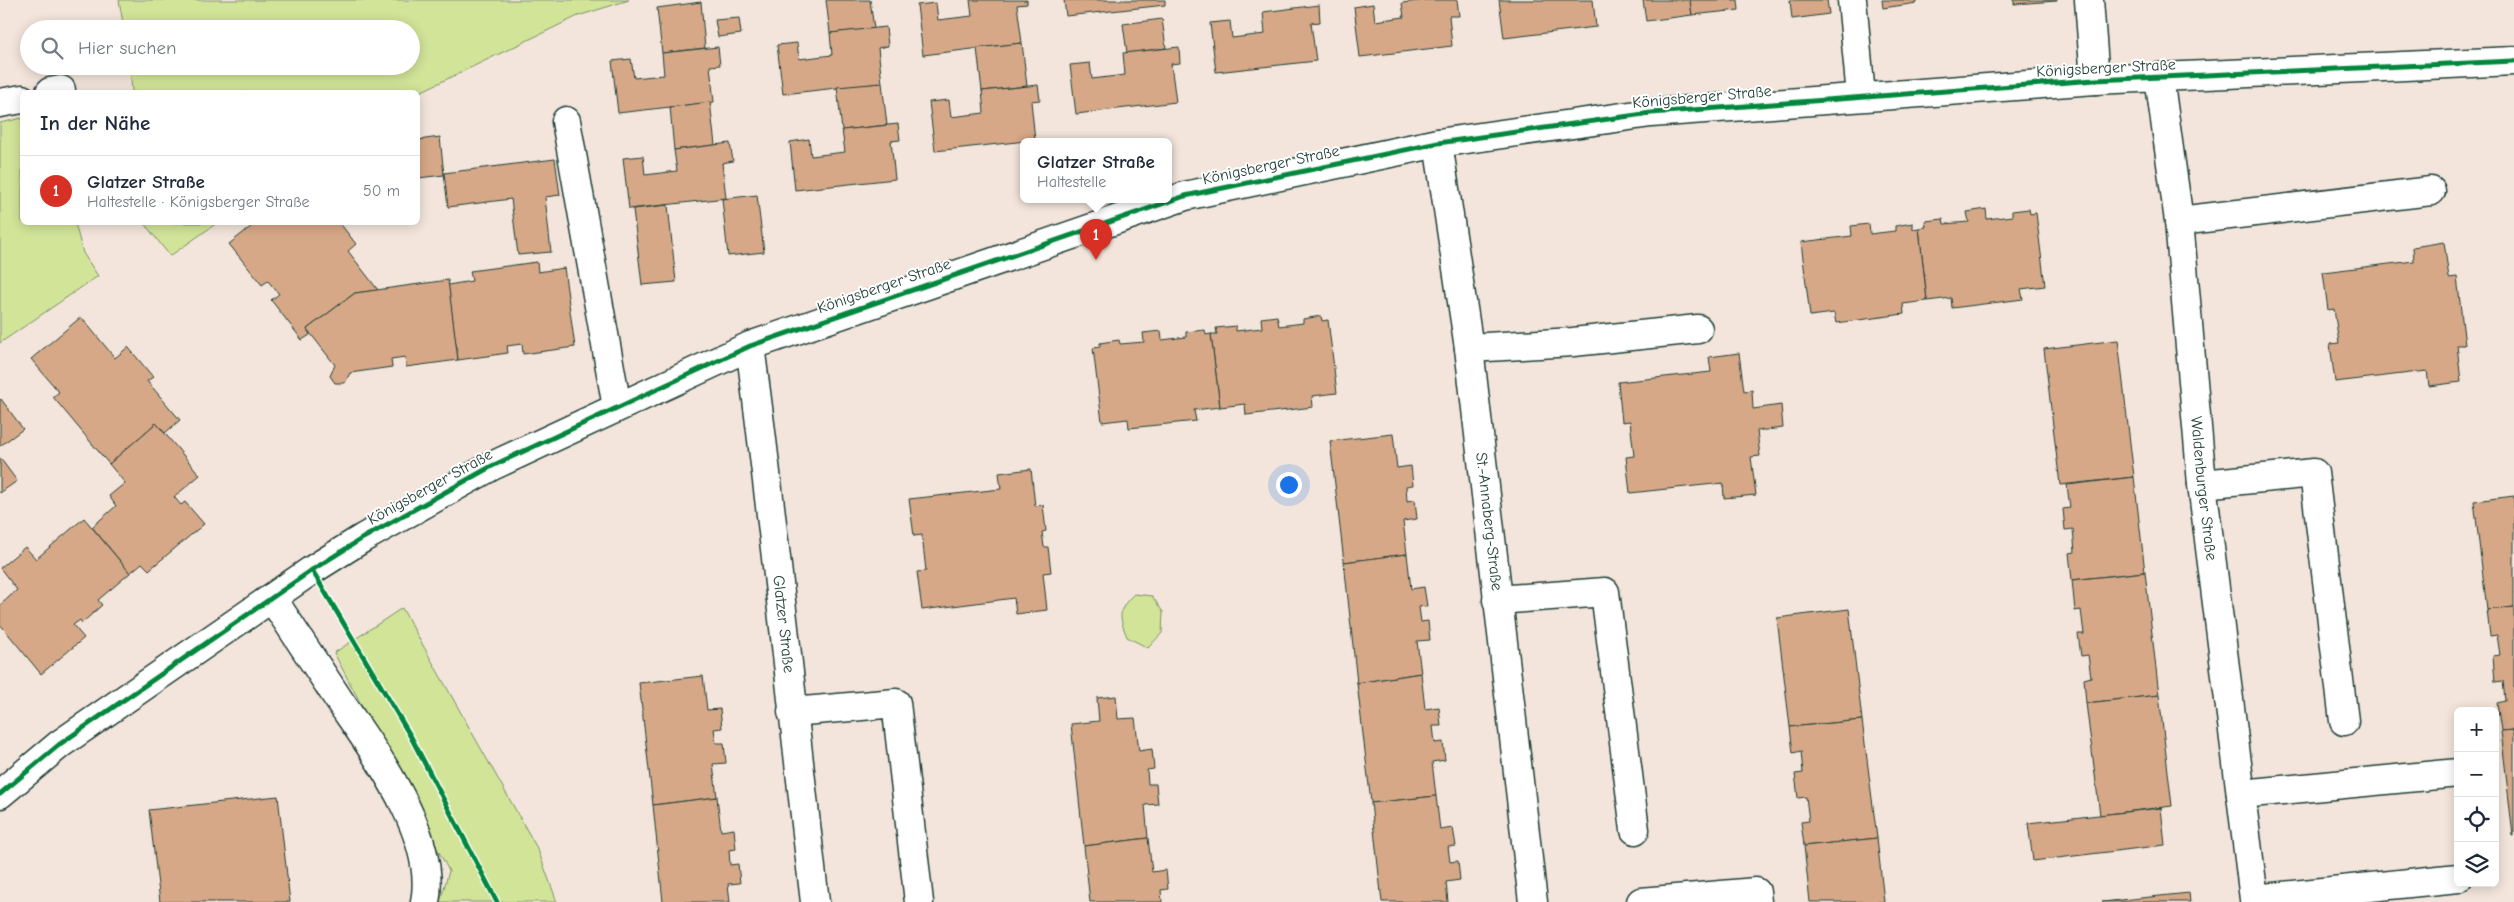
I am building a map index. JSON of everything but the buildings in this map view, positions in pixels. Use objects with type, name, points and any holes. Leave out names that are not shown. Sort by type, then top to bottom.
[{"type":"street","points":[[1852,0],[1862,96]]},
{"type":"street","points":[[2090,0],[2095,80]]},
{"type":"street","name":"Königsberger Straße","points":[[1172,200],[1185,196],[1438,143],[1651,113],[2095,80],[2514,61]]},
{"type":"street","name":"Waldenburger Straße","points":[[2158,77],[2179,221],[2202,484],[2254,899],[2454,878]]},
{"type":"street","points":[[0,103],[20,98]]},
{"type":"street","points":[[566,121],[617,407]]},
{"type":"street","name":"St.-Annaberg-Straße","points":[[1438,143],[1469,348],[1497,600],[1534,902]]},
{"type":"street","points":[[2179,221],[2431,192]]},
{"type":"street","name":"Königsberger Straße","points":[[0,794],[60,744],[272,598],[364,538],[492,466],[750,346],[1165,203]]},
{"type":"street","points":[[1469,348],[1573,342],[1698,329]]},
{"type":"street","name":"Glatzer Straße","points":[[750,346],[769,489],[792,712],[815,902]]},
{"type":"street","points":[[2202,484],[2314,473],[2344,721]]},
{"type":"street","points":[[1497,600],[1605,592],[1635,830]]},
{"type":"street","points":[[272,598],[398,794],[420,844],[428,887],[425,902]]},
{"type":"street","points":[[792,712],[896,703],[919,902]]},
{"type":"street","points":[[2241,794],[2454,773]]},
{"type":"street","points":[[1641,902],[1756,892],[1757,902]]},
{"type":"green space","points":[[119,0],[629,0],[578,16],[420,92],[420,90],[132,90],[131,75],[420,75],[420,20],[122,20]]},
{"type":"green space","points":[[20,118],[20,225],[76,225],[83,253],[98,276],[0,343],[0,123]]},
{"type":"green space","points":[[146,225],[214,225],[170,256]]},
{"type":"green space","points":[[1134,594],[1152,596],[1163,612],[1162,633],[1148,648],[1127,637],[1122,624],[1122,609]]},
{"type":"green space","points":[[402,608],[538,850],[557,902],[440,902],[449,871],[334,653]]},
{"type":"cycle path","points":[[1172,200],[1185,196],[1438,143],[1651,113],[2095,80],[2514,61]]},
{"type":"cycle path","points":[[0,794],[60,744],[312,570],[363,538],[492,466],[750,346],[1165,203]]},
{"type":"cycle path","points":[[312,570],[411,737],[497,902]]},
{"type":"place","name":"Glatzer Straße","points":[[1096,260]]}]
